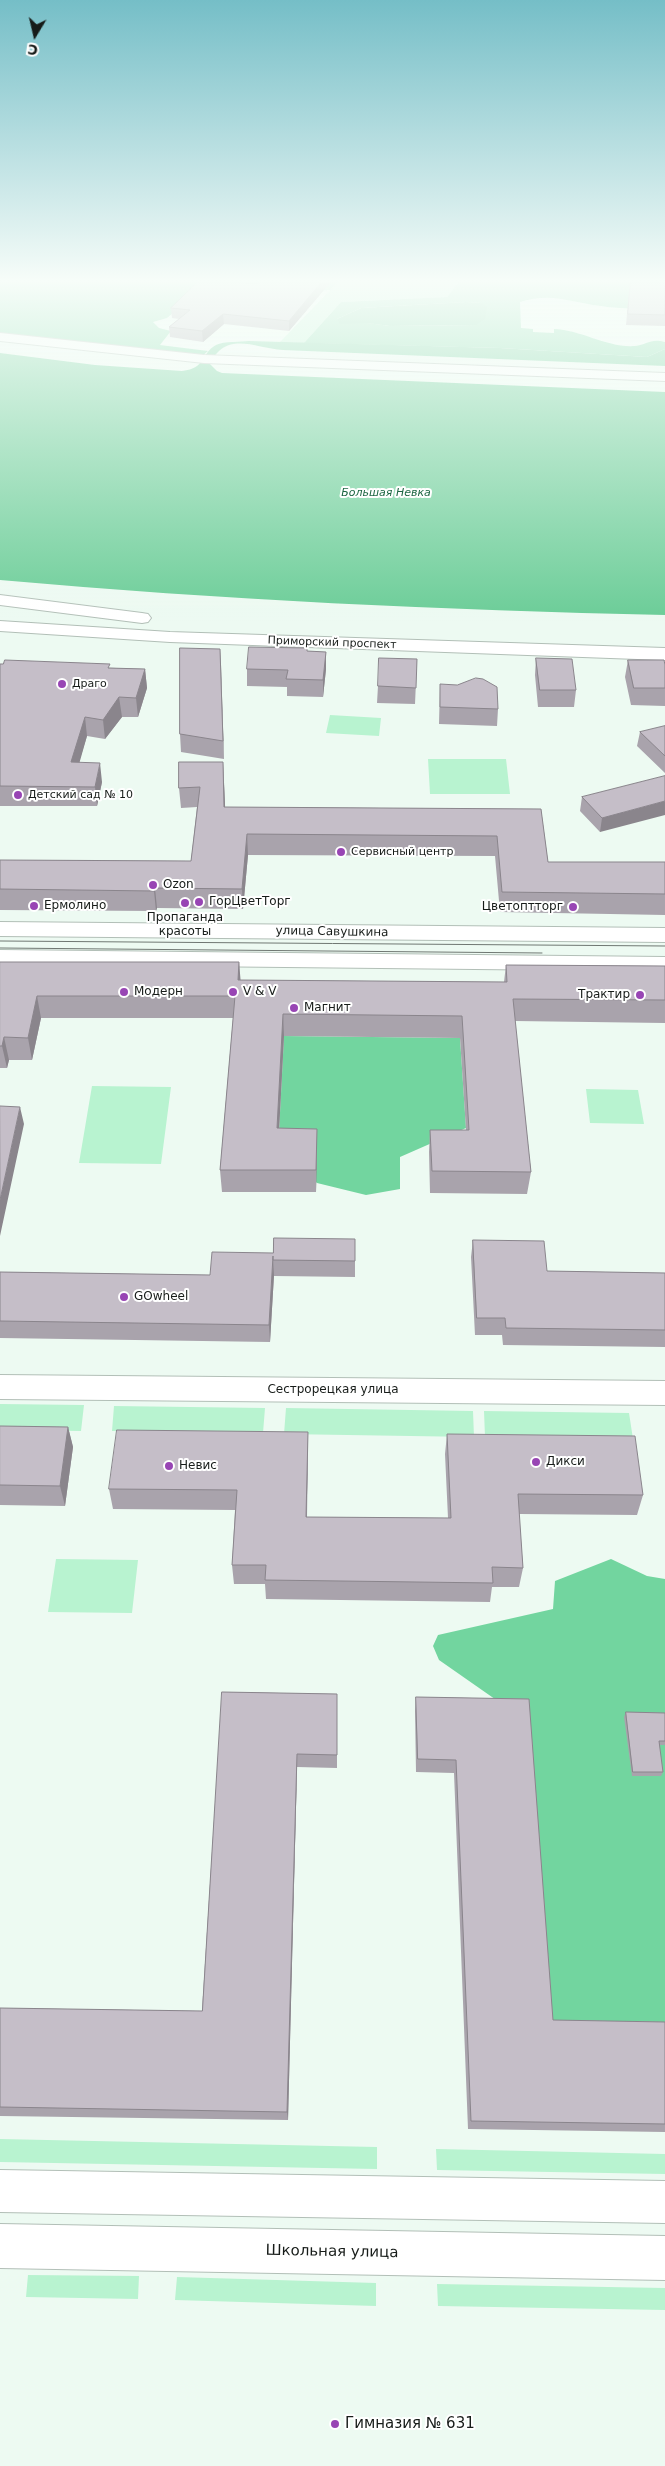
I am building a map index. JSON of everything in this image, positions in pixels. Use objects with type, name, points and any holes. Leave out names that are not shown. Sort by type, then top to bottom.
[{"type":"main road","points":[[0,600],[161,621]]},
{"type":"main road","name":"Приморский проспект","points":[[0,612],[161,621],[396,630],[665,637]]},
{"type":"main road","name":"Приморский проспект","points":[[0,626],[170,637],[356,645],[665,654]]},
{"type":"main road","points":[[0,640],[315,652],[356,645]]},
{"type":"main road","name":"улица Савушкина","points":[[0,929],[665,935]]},
{"type":"main road","points":[[0,957],[665,964]]},
{"type":"main road","name":"Сестрорецкая улица","points":[[0,1387],[665,1393]]},
{"type":"main road","points":[[0,2191],[665,2202]]},
{"type":"main road","name":"Школьная улица","points":[[0,2246],[665,2258]]},
{"type":"shaded area","points":[[330,715],[381,718],[379,736],[326,733]]},
{"type":"shaded area","points":[[428,759],[506,759],[510,794],[430,794]]},
{"type":"shaded area","points":[[284,1036],[460,1038],[466,1128],[400,1157],[400,1189],[366,1195],[317,1183],[278,1151]]},
{"type":"shaded area","points":[[92,1086],[171,1087],[161,1164],[79,1163]]},
{"type":"shaded area","points":[[586,1089],[638,1090],[644,1124],[590,1123]]},
{"type":"shaded area","points":[[0,1404],[84,1405],[81,1431],[0,1430]]},
{"type":"shaded area","points":[[114,1406],[265,1408],[263,1433],[112,1431]]},
{"type":"shaded area","points":[[286,1408],[473,1411],[474,1437],[284,1434]]},
{"type":"shaded area","points":[[484,1411],[629,1413],[633,1439],[485,1437]]},
{"type":"shaded area","points":[[56,1559],[138,1560],[132,1613],[48,1612]]},
{"type":"shaded area","points":[[611,1559],[647,1576],[665,1579],[665,2032],[549,2030],[502,1704],[439,1660],[433,1646],[438,1635],[553,1609],[555,1581]]},
{"type":"shaded area","points":[[0,2139],[377,2147],[377,2169],[0,2162]]},
{"type":"shaded area","points":[[436,2149],[665,2154],[665,2174],[437,2170]]},
{"type":"shaded area","points":[[28,2275],[139,2276],[138,2299],[26,2297]]},
{"type":"shaded area","points":[[177,2277],[376,2283],[376,2306],[175,2300]]},
{"type":"shaded area","points":[[437,2284],[665,2288],[665,2310],[438,2306]]},
{"type":"water","name":"Большая Невка","points":[[0,394],[665,394],[665,615],[249,599],[0,580]]},
{"type":"building","points":[[249,647],[307,648],[307,651],[326,652],[323,680],[286,679],[288,670],[247,669]]},
{"type":"building","points":[[180,648],[220,649],[223,741],[180,734]]},
{"type":"building","points":[[379,658],[417,659],[416,688],[378,686]]},
{"type":"building","points":[[536,658],[572,659],[576,690],[540,690]]},
{"type":"building","points":[[5,660],[110,664],[108,668],[145,669],[136,698],[119,697],[103,720],[85,717],[71,762],[100,763],[95,787],[0,786],[0,664],[3,664]]},
{"type":"building","points":[[628,660],[664,660],[665,688],[634,688]]},
{"type":"building","points":[[476,678],[483,679],[497,687],[498,709],[440,707],[440,684],[457,685]]},
{"type":"building","points":[[665,726],[665,756],[640,732]]},
{"type":"building","points":[[179,762],[223,762],[224,807],[541,809],[548,862],[665,862],[665,894],[502,892],[497,836],[247,834],[242,889],[155,888],[154,891],[0,889],[0,860],[191,861],[200,787],[179,788]]},
{"type":"building","points":[[665,776],[665,801],[602,818],[582,797]]},
{"type":"building","points":[[0,962],[239,962],[238,980],[507,982],[506,965],[665,966],[665,1000],[513,999],[531,1172],[432,1171],[430,1130],[469,1130],[462,1016],[283,1014],[277,1128],[317,1129],[316,1170],[220,1170],[235,996],[37,996],[28,1038],[4,1037],[2,1046],[0,1046]]},
{"type":"building","points":[[0,1106],[20,1107],[0,1200]]},
{"type":"building","points":[[274,1238],[355,1239],[355,1261],[273,1260],[273,1256],[269,1325],[0,1321],[0,1272],[210,1275],[212,1252],[273,1253]]},
{"type":"building","points":[[473,1240],[544,1241],[547,1271],[665,1273],[665,1330],[506,1328],[505,1318],[477,1318]]},
{"type":"building","points":[[0,1426],[68,1427],[60,1486],[0,1485]]},
{"type":"building","points":[[117,1430],[308,1432],[306,1517],[451,1518],[447,1434],[635,1436],[643,1495],[518,1494],[523,1568],[492,1567],[493,1583],[265,1580],[266,1565],[232,1565],[237,1490],[109,1489]]},
{"type":"building","points":[[222,1692],[337,1694],[337,1755],[297,1754],[287,2112],[0,2107],[0,2008],[202,2011]]},
{"type":"building","points":[[416,1697],[529,1699],[553,2020],[665,2022],[665,2124],[471,2121],[456,1760],[418,1759]]},
{"type":"building","points":[[626,1712],[665,1713],[665,1741],[659,1741],[663,1772],[633,1772]]},
{"type":"tram line","points":[[0,941],[665,946]]},
{"type":"tram line","points":[[0,948],[542,953]]},
{"type":"place","name":"Драго","points":[[62,684]]},
{"type":"place","name":"Детский сад № 10","points":[[18,795]]},
{"type":"place","name":"Сервисный центр","points":[[341,852]]},
{"type":"place","name":"Ozon","points":[[153,885]]},
{"type":"place","name":"ГорЦветТорг","points":[[199,902]]},
{"type":"place","name":"Пропаганда красоты","points":[[185,903]]},
{"type":"place","name":"Ермолино","points":[[34,906]]},
{"type":"place","name":"Цветоптторг","points":[[573,907]]},
{"type":"place","name":"Модерн","points":[[124,992]]},
{"type":"place","name":"V & V","points":[[233,992]]},
{"type":"place","name":"Трактир","points":[[640,995]]},
{"type":"place","name":"Магнит","points":[[294,1008]]},
{"type":"place","name":"GOwheel","points":[[124,1297]]},
{"type":"place","name":"Дикси","points":[[536,1462]]},
{"type":"place","name":"Невис","points":[[169,1466]]},
{"type":"place","name":"Гимназия № 631","points":[[335,2424]]}]
